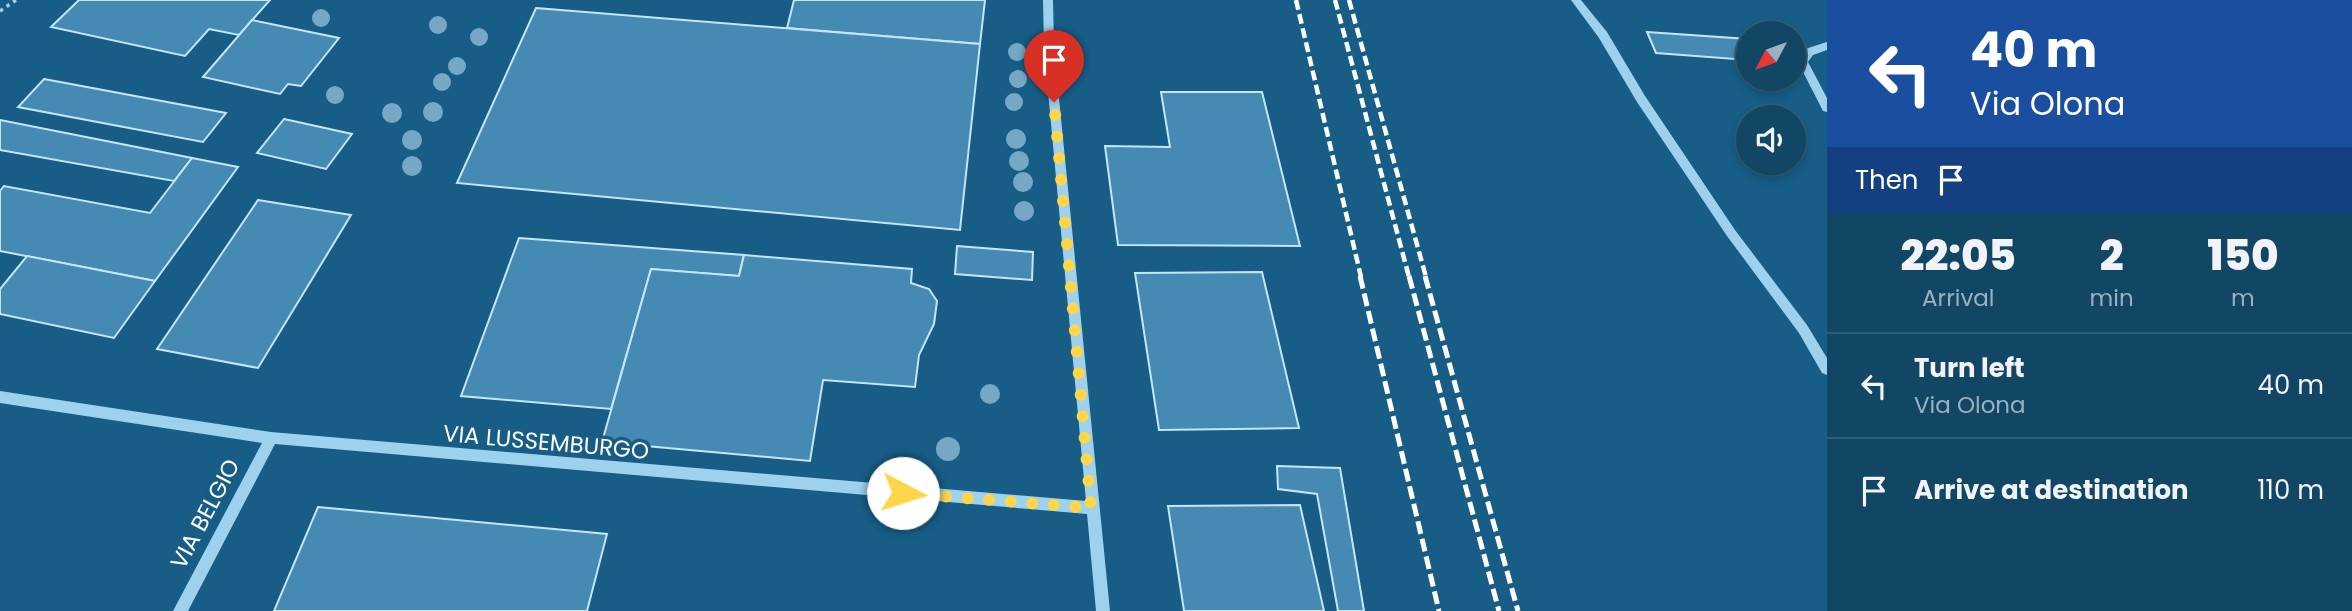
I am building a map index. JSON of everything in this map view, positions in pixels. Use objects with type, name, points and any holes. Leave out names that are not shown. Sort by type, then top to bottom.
[{"type":"street","points":[[1048,0],[1049,48],[1091,508],[1103,611]]},
{"type":"street","points":[[1576,0],[1603,35],[1641,99],[1731,233],[1803,329],[1827,369]]},
{"type":"street","points":[[1827,46],[1809,52],[1803,62],[1827,108]]},
{"type":"street","name":"VIA LUSSEMBURGO","points":[[0,397],[271,438],[1091,508]]},
{"type":"street","name":"VIA BELGIO","points":[[180,611],[271,438]]},
{"type":"path","points":[[0,11],[16,0]]},
{"type":"building","points":[[79,0],[270,0],[239,35],[209,29],[185,56],[51,27]]},
{"type":"building","points":[[794,0],[985,0],[980,44],[787,28]]},
{"type":"building","points":[[536,8],[980,44],[960,230],[457,183]]},
{"type":"building","points":[[252,20],[339,38],[301,86],[288,84],[280,94],[203,77]]},
{"type":"building","points":[[1647,32],[1736,38],[1736,59],[1656,53]]},
{"type":"building","points":[[44,79],[226,113],[203,142],[18,107]]},
{"type":"building","points":[[1161,92],[1262,92],[1300,246],[1118,245],[1105,146],[1170,147]]},
{"type":"building","points":[[284,119],[352,134],[326,169],[257,153]]},
{"type":"building","points":[[0,120],[192,158],[174,181],[0,150]]},
{"type":"building","points":[[192,158],[238,167],[155,281],[0,251],[0,191],[4,186],[150,213]]},
{"type":"building","points":[[258,200],[351,215],[258,368],[157,349]]},
{"type":"building","points":[[519,238],[744,255],[739,276],[651,269],[611,409],[461,396]]},
{"type":"building","points":[[957,246],[1033,252],[1032,280],[955,274]]},
{"type":"building","points":[[744,255],[912,269],[911,283],[929,289],[937,301],[934,324],[919,355],[915,387],[823,380],[810,461],[602,442],[651,269],[739,276]]},
{"type":"building","points":[[27,256],[155,281],[114,338],[0,314],[0,289]]},
{"type":"building","points":[[1262,272],[1299,428],[1159,430],[1135,273]]},
{"type":"building","points":[[1277,466],[1340,468],[1364,611],[1338,611],[1317,494],[1278,489]]},
{"type":"building","points":[[1300,505],[1324,611],[1184,611],[1168,506]]},
{"type":"building","points":[[318,507],[607,534],[587,611],[274,611]]},
{"type":"railway","points":[[1296,0],[1361,277]]},
{"type":"railway","points":[[1335,0],[1409,277]]},
{"type":"railway","points":[[1349,0],[1426,277]]},
{"type":"railway","points":[[1360,276],[1439,611]]},
{"type":"railway","points":[[1409,276],[1499,611]]},
{"type":"railway","points":[[1425,276],[1518,611]]},
{"type":"route","points":[[903,493],[1091,508],[1054,102]]}]
